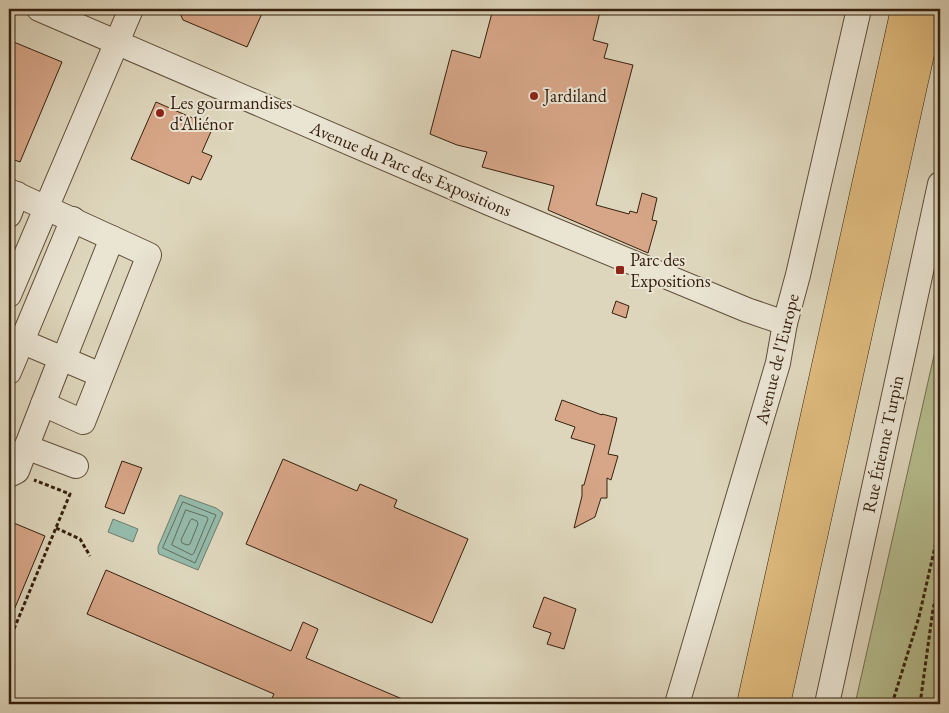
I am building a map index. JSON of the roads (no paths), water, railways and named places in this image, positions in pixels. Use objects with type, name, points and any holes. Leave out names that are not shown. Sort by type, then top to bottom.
[{"type":"highway","points":[[751,704],[904,9]]},
{"type":"highway","points":[[776,704],[930,9]]},
{"type":"street","name":"Avenue du Parc des Expositions","points":[[39,9],[489,203],[747,310],[785,323]]},
{"type":"street","points":[[9,295],[131,9]]},
{"type":"street","name":"Avenue de l'Europe","points":[[677,704],[778,363],[785,323],[798,275],[859,9]]},
{"type":"street","name":"Rue Étienne Turpin","points":[[826,704],[940,184]]},
{"type":"street","points":[[12,200],[47,208],[149,255],[83,422],[43,404]]},
{"type":"street","points":[[9,372],[15,339],[73,219]]},
{"type":"street","points":[[18,476],[17,471],[57,368],[112,238]]},
{"type":"street","points":[[15,339],[101,375]]},
{"type":"street","points":[[26,447],[76,466]]},
{"type":"water","points":[[180,495],[216,508],[223,513],[198,570],[159,554],[158,551]]},
{"type":"water","points":[[113,519],[138,529],[133,542],[108,532]]},
{"type":"place","name":"Jardiland","points":[[534,96]]},
{"type":"place","name":"Les gourmandises d‘Aliénor","points":[[160,113]]},
{"type":"place","name":"Parc des Expositions","points":[[620,270]]}]
